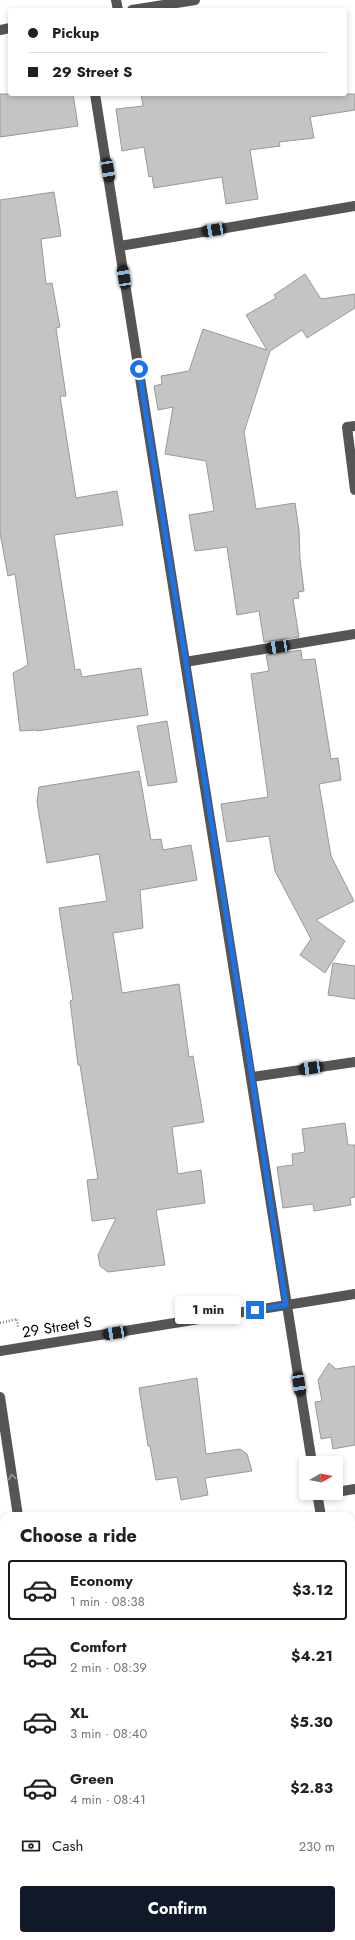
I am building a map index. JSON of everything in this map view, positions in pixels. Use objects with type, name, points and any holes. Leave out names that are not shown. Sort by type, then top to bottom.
[{"type":"street","points":[[145,8],[195,0]]},
{"type":"street","points":[[95,96],[311,1456]]},
{"type":"street","points":[[120,246],[355,206]]},
{"type":"street","points":[[351,427],[355,490]]},
{"type":"street","points":[[185,662],[355,634]]},
{"type":"street","points":[[252,1077],[355,1062]]},
{"type":"street","name":"29 Street S","points":[[0,1351],[355,1294]]},
{"type":"street","points":[[0,1397],[17,1512]]},
{"type":"street","points":[[343,1491],[355,1489]]},
{"type":"street","points":[[319,1500],[320,1512]]},
{"type":"building","points":[[0,94],[8,94],[8,96],[73,96],[78,126],[0,137]]},
{"type":"building","points":[[347,94],[355,94],[355,110],[310,117],[314,138],[279,142],[280,146],[250,150],[258,199],[226,204],[222,177],[154,188],[152,176],[149,177],[144,147],[122,151],[116,109],[143,106],[141,96],[347,96]]},
{"type":"building","points":[[54,192],[61,236],[41,239],[46,284],[52,283],[60,327],[56,328],[66,396],[60,396],[76,498],[117,491],[123,525],[54,535],[75,670],[80,669],[82,677],[141,668],[148,715],[37,731],[20,731],[13,673],[28,665],[15,574],[8,576],[0,533],[0,200]]},
{"type":"building","points":[[305,274],[321,299],[355,294],[355,308],[307,338],[302,330],[270,351],[244,432],[256,509],[295,503],[299,530],[300,559],[304,591],[298,592],[299,598],[293,599],[299,637],[264,642],[259,611],[237,615],[227,547],[195,551],[189,515],[214,511],[206,461],[165,454],[173,407],[158,410],[154,386],[162,384],[161,376],[189,371],[203,329],[267,350],[246,315],[276,298],[274,295]]},
{"type":"building","points":[[301,650],[302,660],[315,659],[331,759],[338,758],[341,780],[319,784],[331,856],[354,901],[316,920],[345,941],[325,973],[300,955],[311,939],[275,871],[269,836],[227,842],[221,804],[268,797],[251,674],[269,671],[266,655]]},
{"type":"building","points":[[167,721],[177,782],[148,786],[137,726]]},
{"type":"building","points":[[139,771],[151,840],[161,839],[163,850],[191,845],[197,880],[140,890],[143,928],[113,933],[122,993],[179,984],[189,1057],[193,1056],[204,1122],[172,1127],[178,1174],[201,1170],[205,1203],[156,1210],[165,1265],[108,1272],[100,1266],[98,1255],[116,1218],[92,1221],[87,1180],[98,1179],[80,1065],[78,1065],[70,1001],[73,1000],[59,908],[107,901],[99,854],[47,863],[37,802],[39,787]]},
{"type":"building","points":[[333,963],[355,966],[355,999],[328,995]]},
{"type":"building","points":[[345,1123],[348,1145],[355,1145],[355,1197],[350,1198],[351,1205],[314,1211],[313,1204],[283,1208],[277,1167],[293,1165],[292,1154],[305,1152],[302,1129]]},
{"type":"building","points":[[329,1363],[336,1369],[355,1366],[355,1445],[333,1449],[331,1437],[321,1439],[315,1402],[322,1401],[318,1380]]},
{"type":"building","points":[[197,1378],[206,1454],[240,1449],[247,1454],[252,1471],[205,1478],[208,1495],[181,1500],[177,1477],[156,1480],[150,1446],[148,1446],[139,1388]]},
{"type":"route","points":[[139,369],[252,1077],[286,1305],[255,1310]]}]
